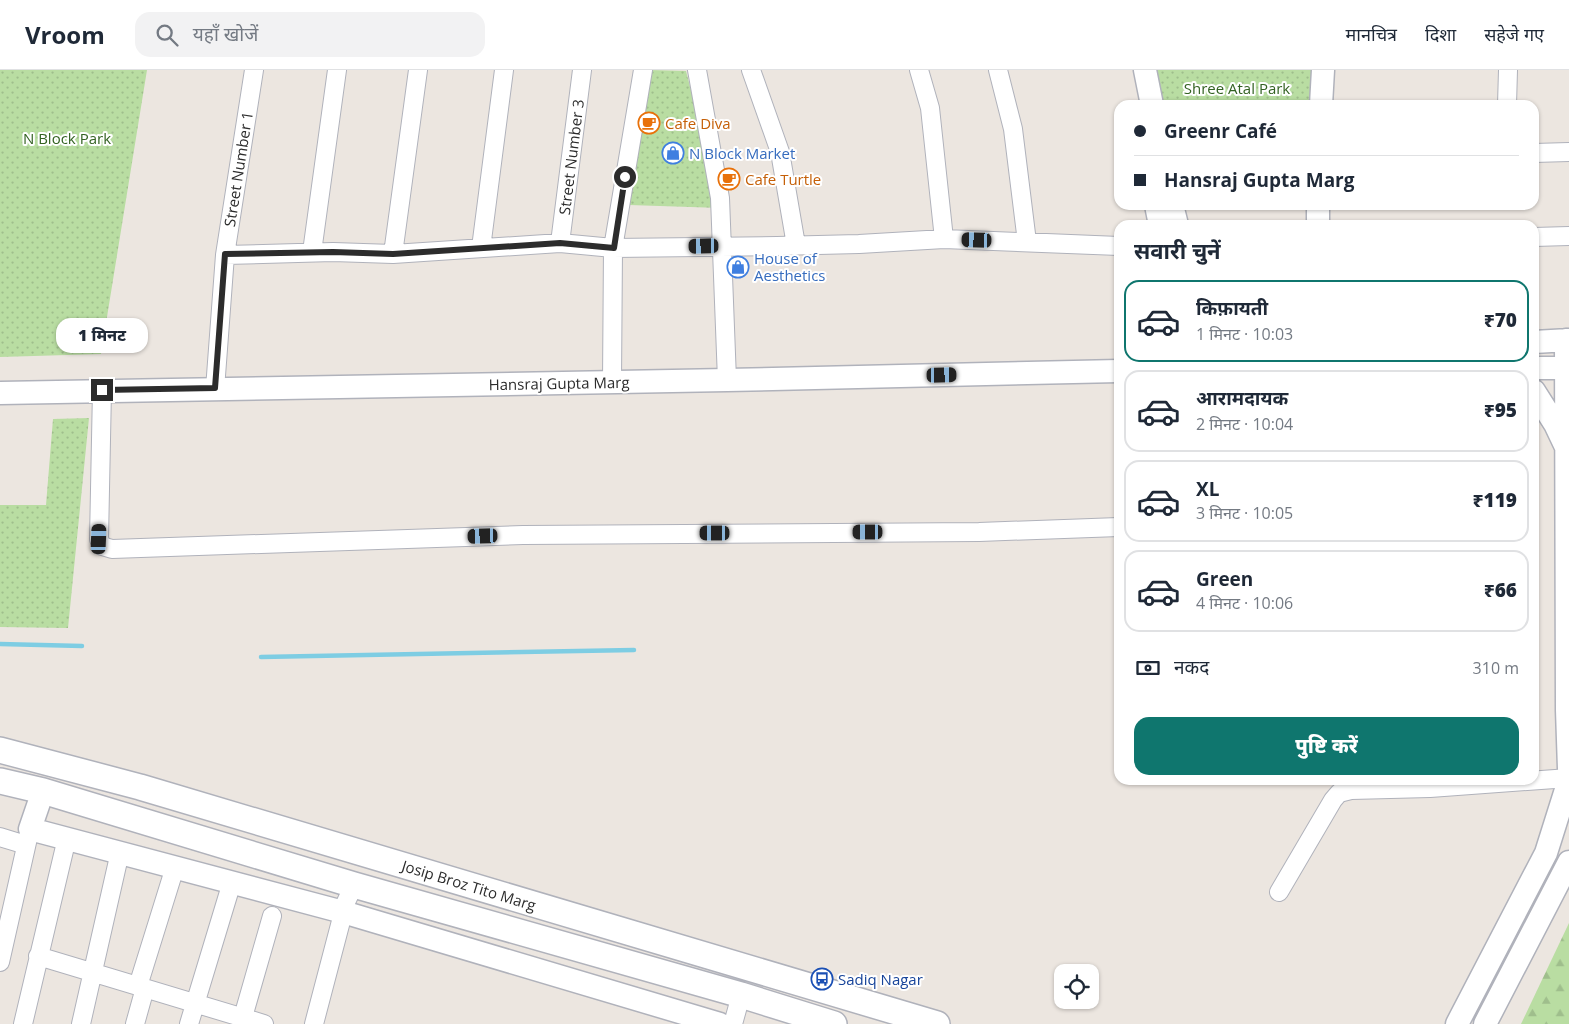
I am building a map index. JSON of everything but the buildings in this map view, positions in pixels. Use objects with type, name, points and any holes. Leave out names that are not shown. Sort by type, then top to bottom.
[{"type":"main road","name":"Josip Broz Tito Marg","points":[[2,750],[140,787],[937,1024]]},
{"type":"main road","name":"Josip Broz Tito Marg","points":[[0,781],[43,791],[354,885],[741,995],[834,1024]]},
{"type":"street","name":"Street Number 1","points":[[215,388],[225,254],[254,70]]},
{"type":"street","points":[[312,252],[337,70]]},
{"type":"street","points":[[393,254],[418,70]]},
{"type":"street","points":[[481,248],[504,70]]},
{"type":"street","name":"Street Number 3","points":[[560,243],[582,70]]},
{"type":"street","points":[[612,382],[614,248],[643,70]]},
{"type":"street","points":[[696,70],[720,198],[727,380]]},
{"type":"street","points":[[751,70],[780,152],[796,245]]},
{"type":"street","points":[[920,70],[930,108],[944,239]]},
{"type":"street","points":[[998,70],[1014,129],[1027,242]]},
{"type":"street","points":[[1131,70],[1136,100]]},
{"type":"street","points":[[1145,70],[1151,100]]},
{"type":"street","points":[[1321,100],[1323,70]]},
{"type":"street","points":[[1507,100],[1508,70]]},
{"type":"street","points":[[1539,153],[1569,152]]},
{"type":"street","points":[[1539,237],[1569,236]]},
{"type":"street","points":[[225,254],[312,252],[393,254],[560,243],[614,248],[860,244],[944,239],[1114,246]]},
{"type":"street","points":[[1539,342],[1568,340],[1566,448],[1569,769]]},
{"type":"street","points":[[1539,368],[1568,368]]},
{"type":"street","name":"Hansraj Gupta Marg","points":[[0,393],[1114,371]]},
{"type":"street","points":[[102,390],[99,539],[102,546],[112,549],[522,535],[979,532],[1114,527]]},
{"type":"street","points":[[1539,399],[1555,424],[1566,448]]},
{"type":"street","points":[[1457,1024],[1546,853],[1562,828],[1569,779],[1539,781]]},
{"type":"street","points":[[1279,892],[1333,800],[1339,793],[1351,790],[1476,785]]},
{"type":"street","points":[[0,962],[28,837],[43,791]]},
{"type":"street","points":[[0,837],[68,838],[343,912],[720,1024]]},
{"type":"street","points":[[23,1024],[68,838]]},
{"type":"street","points":[[80,1024],[120,852]]},
{"type":"street","points":[[1485,1024],[1569,862]]},
{"type":"street","points":[[135,1024],[141,987],[175,867]]},
{"type":"street","points":[[189,1024],[232,882]]},
{"type":"street","points":[[314,1024],[343,912],[354,885]]},
{"type":"street","points":[[242,1021],[272,916]]},
{"type":"street","points":[[38,956],[195,1003],[242,1021],[264,1024]]},
{"type":"street","points":[[733,1024],[741,995]]},
{"type":"green space","name":"N Block Park","points":[[0,70],[147,70],[101,354],[0,357]]},
{"type":"green space","points":[[649,70],[686,71],[721,208],[629,205]]},
{"type":"green space","name":"Shree Atal Park","points":[[1151,70],[1322,70],[1319,100],[1156,100]]},
{"type":"green space","points":[[89,418],[68,628],[0,627],[0,505],[46,505],[53,419]]},
{"type":"green space","points":[[1569,923],[1569,1024],[1521,1024]]},
{"type":"waterway","points":[[0,644],[82,646]]},
{"type":"waterway","points":[[261,657],[634,650]]},
{"type":"place","name":"Cafe Diva","points":[[649,123]]},
{"type":"place","name":"N Block Market","points":[[673,153]]},
{"type":"place","name":"Cafe Turtle","points":[[729,179]]},
{"type":"place","name":"House of Aesthetics","points":[[738,267]]},
{"type":"place","name":"Sadiq Nagar","points":[[822,979]]},
{"type":"route","points":[[102,390],[215,388],[225,254],[333,252],[393,254],[560,243],[614,248],[625,177]]}]
